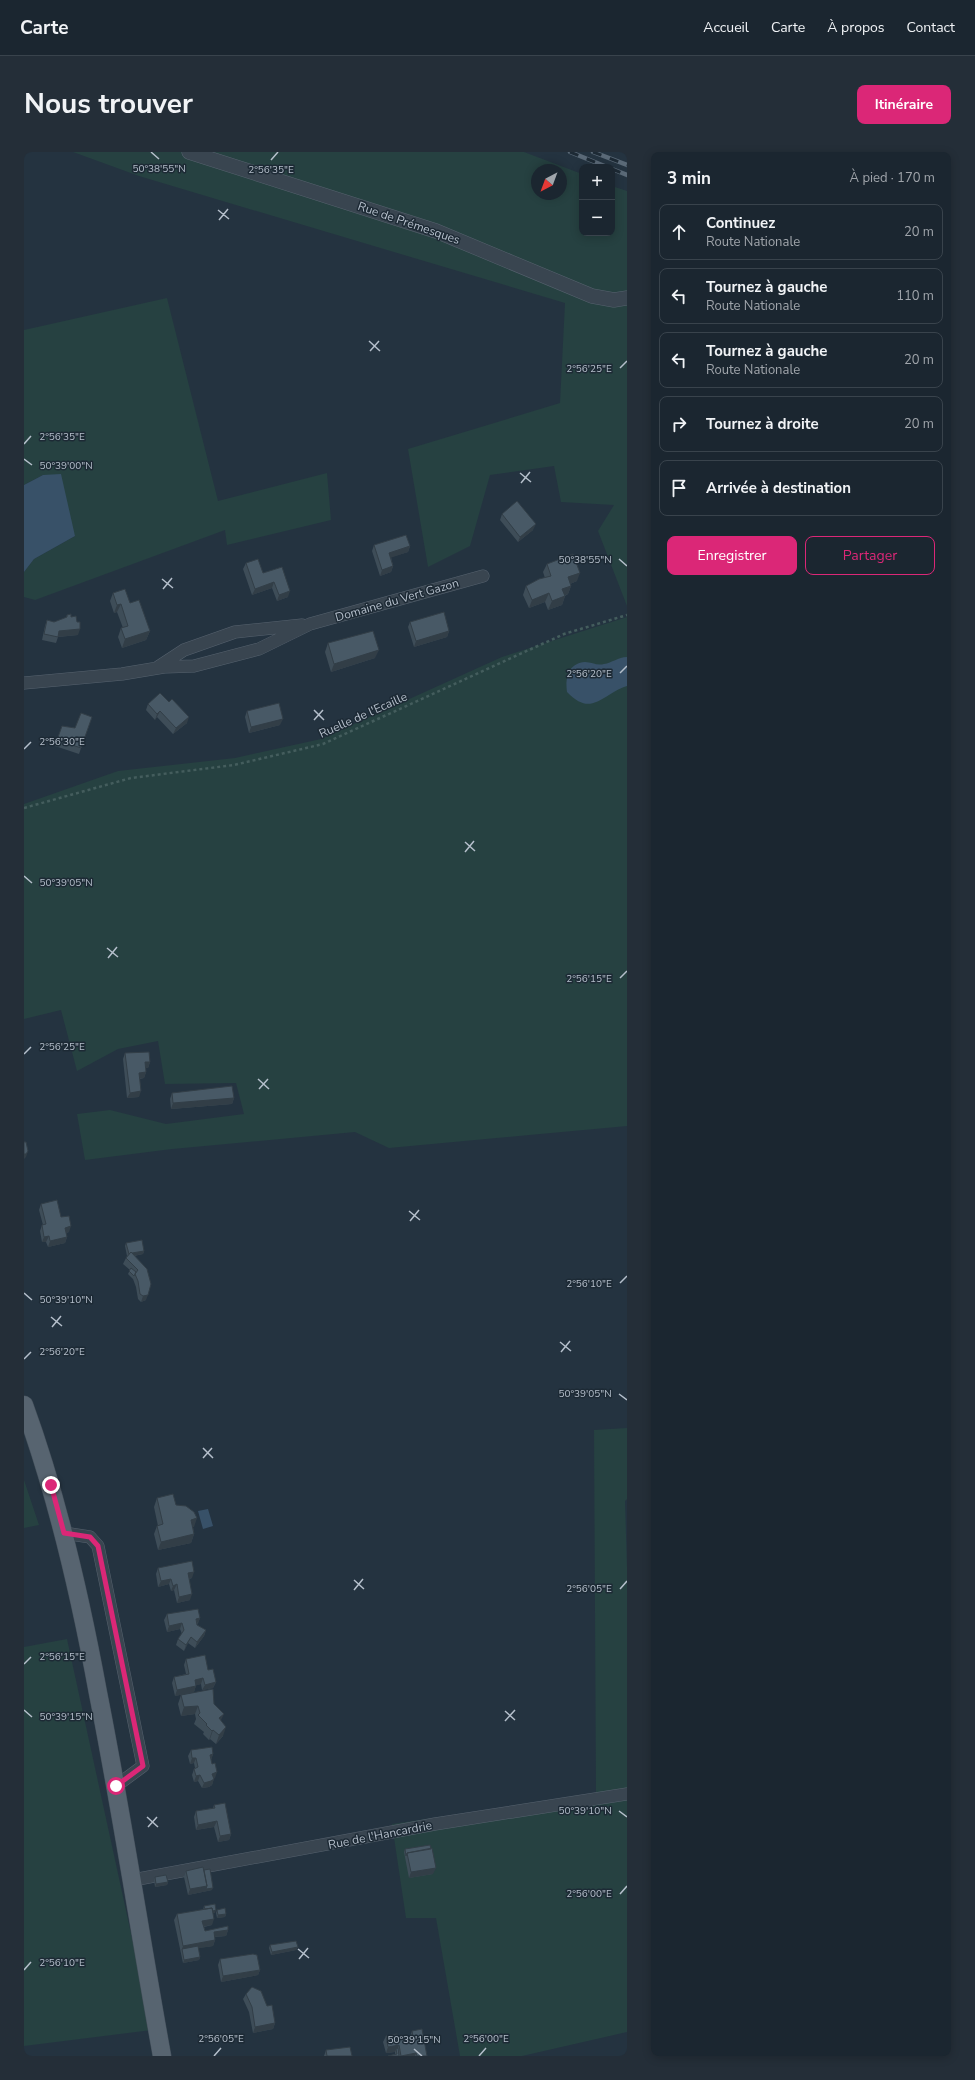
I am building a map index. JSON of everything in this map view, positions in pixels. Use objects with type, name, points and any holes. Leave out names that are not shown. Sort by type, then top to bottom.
[{"type":"main road","points":[[24,1405],[51,1485],[64,1533],[87,1634],[133,1880],[162,2056]]},
{"type":"street","name":"Rue de Prémesques","points":[[189,152],[430,229],[592,296],[614,300],[627,298]]},
{"type":"street","name":"Domaine du Vert Gazon","points":[[156,668],[184,650],[235,632],[310,624],[483,576]]},
{"type":"street","name":"Domaine du Vert Gazon","points":[[24,683],[122,674],[156,668],[194,666],[259,649],[310,624]]},
{"type":"street","points":[[64,1533],[90,1537],[97,1543],[100,1554],[143,1766],[116,1786]]},
{"type":"street","name":"Rue de l'Hancardrie","points":[[133,1880],[435,1824],[627,1794]]},
{"type":"path","name":"Ruelle de l'Ecaille","points":[[24,808],[131,778],[234,765],[323,744],[564,634],[627,615]]},
{"type":"green space","points":[[73,152],[524,152],[556,164],[531,164],[531,200],[567,200],[567,168],[579,173],[579,236],[615,236],[615,187],[627,191],[627,606],[598,531],[614,505],[561,502],[554,466],[490,475],[470,546],[428,567],[408,449],[560,403],[565,303],[139,176]]},
{"type":"green space","points":[[167,298],[218,501],[327,473],[331,520],[227,545],[225,530],[35,600],[24,597],[24,572],[34,559],[75,536],[43,475],[24,485],[24,330]]},
{"type":"green space","points":[[627,617],[627,1126],[389,1148],[355,1132],[172,1149],[85,1160],[77,1114],[110,1110],[166,1124],[244,1114],[236,1083],[165,1084],[158,1041],[118,1049],[77,1071],[61,1010],[24,1019],[24,804],[118,771],[235,758],[321,739],[502,657]]},
{"type":"green space","points":[[627,1428],[627,1499],[625,1501],[627,1567],[627,2032],[522,2056],[460,2056],[436,1918],[406,1918],[392,1824],[596,1794],[594,1430]]},
{"type":"green space","points":[[24,1480],[39,1525],[24,1528]]},
{"type":"green space","points":[[67,1639],[152,2030],[24,2046],[24,1647]]},
{"type":"water","points":[[61,474],[75,536],[34,559],[24,572],[24,485],[43,475]]},
{"type":"water","points":[[627,657],[627,686],[597,702],[590,704],[576,700],[567,692],[567,677],[575,665],[585,662],[601,664]]},
{"type":"water","points":[[208,1509],[213,1526],[203,1529],[198,1511]]},
{"type":"building","points":[[517,501],[536,524],[520,537],[502,514]]},
{"type":"building","points":[[406,535],[410,546],[389,553],[393,566],[382,570],[374,545]]},
{"type":"building","points":[[573,554],[580,573],[568,577],[571,586],[562,589],[565,596],[552,601],[549,593],[532,600],[526,586],[539,579],[551,576],[547,564]]},
{"type":"building","points":[[258,559],[263,573],[282,567],[290,591],[279,595],[274,582],[255,589],[246,563]]},
{"type":"building","points":[[125,589],[130,603],[139,600],[150,631],[125,639],[121,628],[128,626],[121,604],[117,605],[113,593]]},
{"type":"building","points":[[444,612],[449,631],[416,641],[410,622]]},
{"type":"building","points":[[71,614],[71,617],[76,616],[77,622],[80,622],[80,629],[59,631],[58,637],[44,634],[47,620],[54,622]]},
{"type":"building","points":[[373,631],[379,650],[334,664],[328,643]]},
{"type":"building","points":[[160,693],[169,702],[172,699],[189,717],[176,728],[160,711],[157,714],[148,704]]},
{"type":"building","points":[[279,703],[283,719],[251,727],[247,711]]},
{"type":"building","points":[[81,713],[92,717],[81,748],[57,740],[62,726],[75,728]]},
{"type":"building","points":[[149,1052],[150,1062],[145,1062],[146,1072],[139,1073],[141,1091],[130,1093],[125,1053]]},
{"type":"building","points":[[232,1086],[234,1098],[173,1103],[172,1093]]},
{"type":"building","points":[[24,1142],[26,1142],[28,1151],[26,1154],[24,1154]]},
{"type":"building","points":[[57,1200],[61,1217],[69,1216],[71,1226],[65,1228],[67,1237],[50,1241],[49,1236],[44,1237],[42,1225],[46,1224],[41,1204]]},
{"type":"building","points":[[142,1240],[144,1251],[131,1252],[129,1254],[126,1243]]},
{"type":"building","points":[[131,1252],[147,1269],[151,1284],[148,1295],[143,1296],[140,1294],[138,1281],[135,1274],[138,1270],[126,1258]]},
{"type":"building","points":[[131,1268],[136,1272],[134,1276],[129,1271]]},
{"type":"building","points":[[173,1494],[176,1505],[186,1506],[194,1512],[197,1518],[191,1520],[194,1534],[161,1542],[157,1526],[163,1524],[157,1498]]},
{"type":"building","points":[[192,1561],[194,1572],[188,1573],[192,1594],[179,1597],[177,1584],[173,1586],[171,1579],[161,1581],[158,1568]]},
{"type":"building","points":[[198,1609],[200,1618],[196,1619],[197,1625],[206,1630],[197,1642],[191,1637],[186,1645],[178,1639],[184,1630],[182,1623],[169,1626],[167,1614]]},
{"type":"building","points":[[205,1655],[208,1670],[213,1669],[216,1682],[205,1685],[203,1678],[195,1680],[196,1686],[177,1690],[174,1677],[189,1674],[186,1659]]},
{"type":"building","points":[[213,1689],[214,1704],[224,1714],[219,1718],[226,1727],[219,1735],[213,1730],[212,1731],[198,1715],[200,1713],[198,1706],[184,1707],[181,1695]]},
{"type":"building","points":[[212,1747],[213,1754],[210,1755],[212,1764],[215,1763],[217,1772],[212,1774],[214,1779],[204,1783],[200,1775],[196,1776],[194,1769],[198,1767],[196,1758],[192,1758],[191,1750]]},
{"type":"building","points":[[225,1803],[231,1834],[220,1836],[217,1821],[198,1825],[196,1811],[215,1808],[214,1805]]},
{"type":"building","points":[[430,1845],[431,1849],[407,1853],[406,1856],[405,1849]]},
{"type":"building","points":[[432,1848],[436,1868],[411,1872],[407,1853]]},
{"type":"building","points":[[203,1867],[207,1886],[190,1889],[186,1871]]},
{"type":"building","points":[[210,1869],[213,1888],[206,1889],[207,1886],[204,1870]]},
{"type":"building","points":[[166,1875],[168,1882],[156,1884],[155,1877]]},
{"type":"building","points":[[215,1904],[216,1910],[213,1911],[212,1908],[205,1909],[204,1906]]},
{"type":"building","points":[[212,1908],[214,1919],[202,1921],[205,1931],[228,1926],[228,1930],[214,1932],[215,1940],[183,1946],[177,1914]]},
{"type":"building","points":[[225,1908],[226,1914],[218,1915],[217,1910]]},
{"type":"building","points":[[296,1941],[298,1947],[272,1952],[270,1945]]},
{"type":"building","points":[[198,1946],[200,1957],[184,1960],[182,1949]]},
{"type":"building","points":[[253,1954],[257,1955],[260,1970],[223,1976],[220,1959]]},
{"type":"building","points":[[252,1987],[261,1991],[267,2006],[272,2005],[275,2023],[255,2027],[252,2007],[246,1994]]},
{"type":"building","points":[[422,2029],[427,2056],[417,2056],[416,2053],[401,2056],[399,2045],[388,2047],[386,2036],[397,2034],[398,2039],[413,2036],[412,2031]]},
{"type":"building","points":[[350,2047],[352,2056],[327,2056],[326,2050]]},
{"type":"building","points":[[398,2048],[399,2056],[388,2056],[397,2054],[396,2049]]},
{"type":"railway","points":[[570,152],[600,164]]},
{"type":"railway","points":[[593,152],[627,165]]},
{"type":"railway","points":[[615,170],[627,175]]},
{"type":"route","points":[[51,1485],[64,1533],[86,1535],[94,1540],[98,1546],[143,1766],[116,1786]]}]
